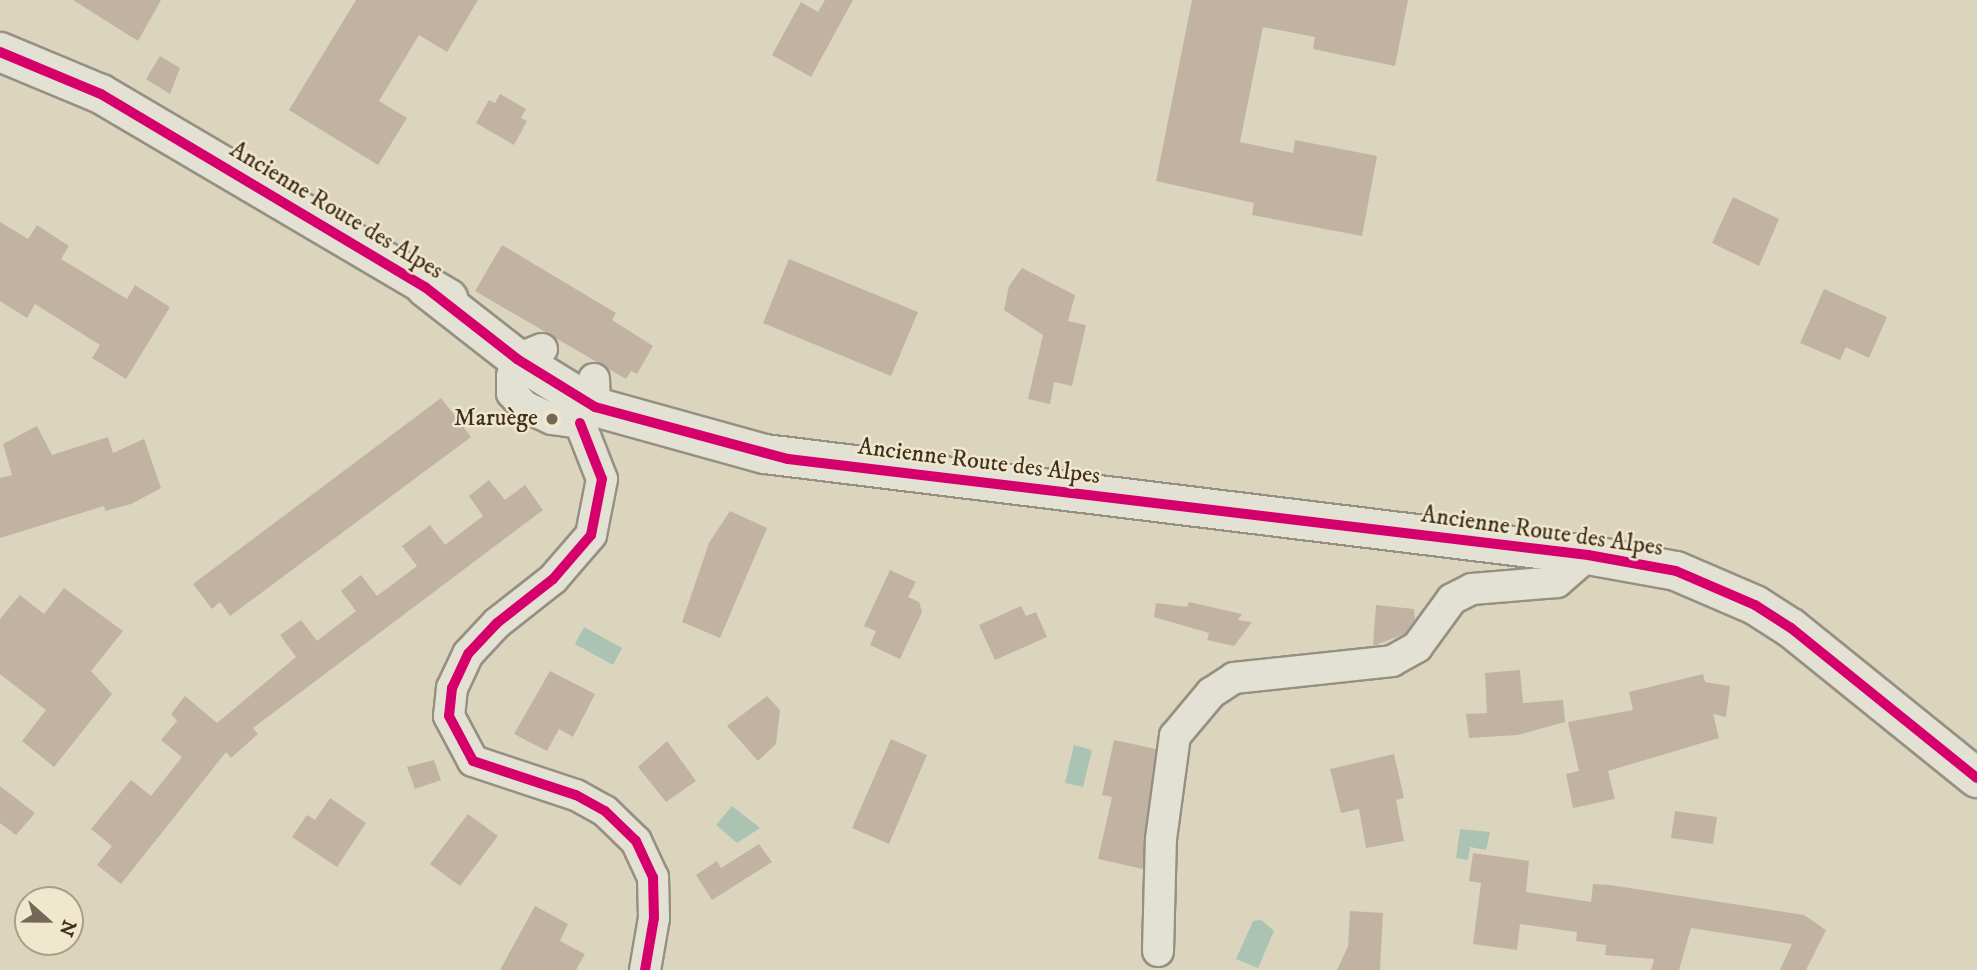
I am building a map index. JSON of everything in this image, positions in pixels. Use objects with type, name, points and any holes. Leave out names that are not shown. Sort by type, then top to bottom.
[{"type":"main road","name":"Ancienne Route des Alpes","points":[[4,52],[101,94],[425,287],[530,354],[590,403],[684,428],[765,454],[877,472],[1588,555],[1676,572],[1755,605],[1977,778]]},
{"type":"street","points":[[530,354],[512,393],[524,406],[571,424],[590,403]]},
{"type":"street","points":[[590,403],[603,479],[591,535],[553,579],[496,623],[468,654],[452,688],[449,716],[473,761],[576,795],[606,811],[636,841],[653,877],[654,918],[645,970]]},
{"type":"street","points":[[1158,951],[1161,839],[1175,736],[1211,693],[1234,678],[1392,662],[1417,647],[1452,599],[1472,589],[1557,582],[1588,555]]},
{"type":"shaded area","points":[[584,627],[622,648],[613,665],[575,644]]},
{"type":"shaded area","points":[[1074,745],[1092,750],[1083,787],[1065,783]]},
{"type":"shaded area","points":[[732,806],[760,828],[737,843],[716,825]]},
{"type":"shaded area","points":[[1460,829],[1490,832],[1486,850],[1470,847],[1468,860],[1456,858]]},
{"type":"shaded area","points":[[1261,920],[1274,931],[1258,968],[1236,959],[1253,921]]},
{"type":"building","points":[[73,0],[161,0],[138,41]]},
{"type":"building","points":[[356,0],[478,0],[447,52],[419,35],[379,101],[407,118],[378,165],[289,110]]},
{"type":"building","points":[[825,0],[853,0],[811,77],[772,55],[801,2],[818,12]]},
{"type":"building","points":[[1192,0],[1408,0],[1395,66],[1313,49],[1315,37],[1263,27],[1240,142],[1293,153],[1295,140],[1377,156],[1362,236],[1252,215],[1254,203],[1156,181]]},
{"type":"building","points":[[160,56],[180,68],[170,94],[146,79]]},
{"type":"building","points":[[500,94],[526,109],[521,118],[527,121],[514,145],[476,123],[489,100],[495,103]]},
{"type":"building","points":[[1733,197],[1779,219],[1759,266],[1712,243]]},
{"type":"building","points":[[0,222],[28,239],[37,225],[69,246],[61,259],[127,299],[135,285],[170,307],[126,379],[92,358],[100,345],[35,304],[27,318],[0,301]]},
{"type":"building","points":[[502,245],[616,313],[612,320],[653,346],[637,374],[631,371],[626,379],[475,291]]},
{"type":"building","points":[[789,259],[918,312],[891,376],[763,323]]},
{"type":"building","points":[[1022,268],[1075,295],[1068,321],[1086,325],[1072,386],[1054,382],[1050,404],[1028,399],[1043,335],[1004,310],[1009,286]]},
{"type":"building","points":[[1824,289],[1887,317],[1869,358],[1846,347],[1840,360],[1800,343]]},
{"type":"building","points":[[441,398],[471,437],[230,616],[220,602],[212,609],[193,584]]},
{"type":"building","points":[[37,426],[52,455],[108,437],[113,453],[144,439],[161,488],[131,504],[105,511],[104,506],[0,538],[0,478],[12,475],[3,444]]},
{"type":"building","points":[[489,480],[505,500],[525,485],[543,510],[253,728],[258,734],[231,758],[226,752],[121,884],[97,865],[112,846],[91,829],[131,780],[151,796],[182,757],[161,740],[177,721],[171,714],[185,696],[217,723],[296,657],[280,635],[301,620],[317,641],[356,611],[341,591],[361,575],[377,596],[417,566],[402,546],[430,525],[445,545],[483,516],[469,496]]},
{"type":"building","points":[[730,511],[767,528],[720,638],[682,622],[709,543]]},
{"type":"building","points":[[890,570],[916,582],[908,597],[919,602],[922,612],[900,659],[870,645],[876,631],[864,626]]},
{"type":"building","points":[[64,588],[123,631],[91,671],[112,694],[54,767],[22,741],[46,710],[0,674],[0,619],[20,595],[44,614]]},
{"type":"building","points":[[1189,602],[1242,614],[1238,620],[1252,622],[1234,646],[1207,640],[1209,633],[1154,617],[1156,603],[1187,607]]},
{"type":"building","points":[[1376,605],[1414,609],[1415,620],[1405,634],[1373,646]]},
{"type":"building","points":[[1021,606],[1026,616],[1036,612],[1047,637],[995,660],[979,625]]},
{"type":"building","points":[[1520,670],[1523,703],[1563,700],[1565,722],[1518,735],[1469,738],[1466,714],[1487,713],[1485,673]]},
{"type":"building","points":[[550,671],[595,694],[573,737],[559,729],[547,751],[514,734]]},
{"type":"building","points":[[1703,674],[1705,682],[1730,686],[1726,717],[1713,714],[1719,738],[1608,771],[1615,799],[1573,808],[1566,774],[1579,771],[1568,722],[1633,710],[1629,692]]},
{"type":"building","points":[[767,696],[780,710],[776,744],[758,761],[727,726]]},
{"type":"building","points":[[891,739],[927,755],[889,844],[852,828]]},
{"type":"building","points":[[1114,740],[1156,749],[1143,869],[1098,859],[1112,797],[1102,795]]},
{"type":"building","points":[[667,741],[696,781],[666,802],[638,767]]},
{"type":"building","points":[[1394,754],[1404,798],[1396,800],[1404,841],[1366,848],[1359,809],[1341,813],[1330,769]]},
{"type":"building","points":[[434,760],[441,780],[415,789],[407,767]]},
{"type":"building","points":[[0,786],[35,813],[16,835],[0,823]]},
{"type":"building","points":[[330,798],[366,823],[337,867],[292,837],[307,815],[315,820]]},
{"type":"building","points":[[1675,811],[1717,817],[1713,844],[1671,838]]},
{"type":"building","points":[[468,814],[498,836],[460,886],[430,864]]},
{"type":"building","points":[[759,844],[772,862],[712,900],[696,875],[717,861],[721,868]]},
{"type":"building","points":[[1473,853],[1529,861],[1526,892],[1591,902],[1593,884],[1610,885],[1804,915],[1826,930],[1806,970],[1780,970],[1792,944],[1691,928],[1679,970],[1651,970],[1654,959],[1605,955],[1606,945],[1576,941],[1577,932],[1520,924],[1517,950],[1473,944],[1481,883],[1469,881]]},
{"type":"building","points":[[535,906],[568,924],[560,941],[585,954],[576,970],[500,970]]},
{"type":"building","points":[[1350,911],[1383,913],[1380,970],[1337,970],[1348,946]]},
{"type":"cycle path","points":[[0,52],[101,94],[425,287],[517,359],[595,407],[788,459],[1588,555],[1676,571],[1755,605],[1791,628],[1977,778]]},
{"type":"cycle path","points":[[580,423],[602,479],[591,535],[553,579],[497,623],[468,654],[452,688],[449,716],[473,761],[576,795],[605,811],[636,841],[653,877],[654,918],[645,970]]},
{"type":"place","name":"Maruège","points":[[552,419]]}]
